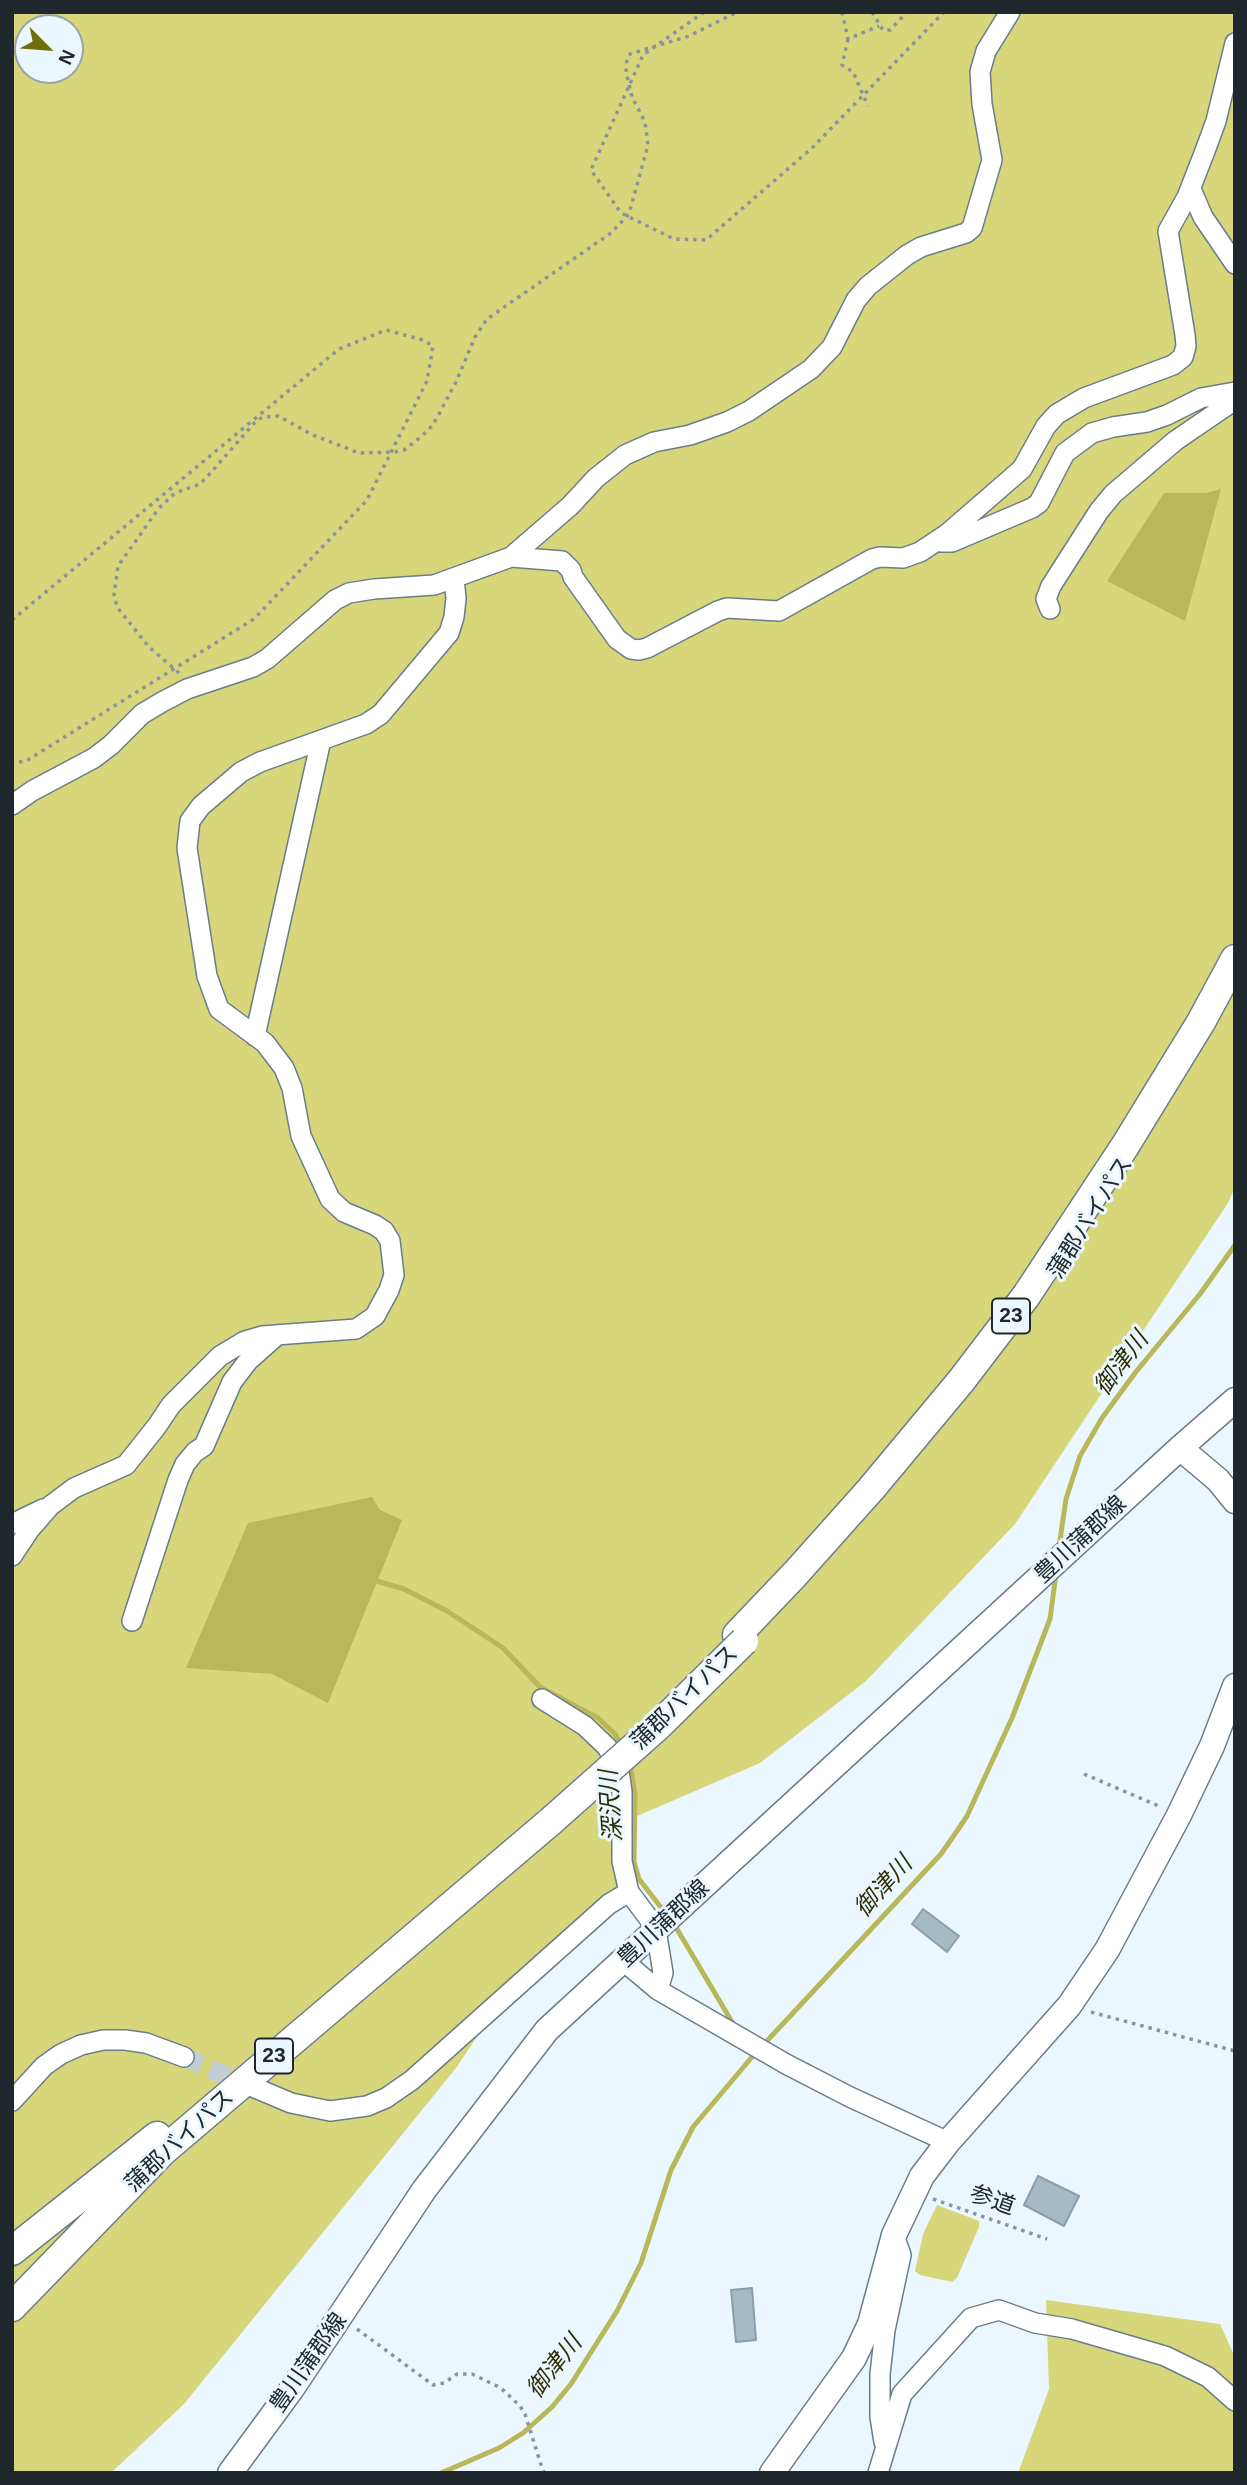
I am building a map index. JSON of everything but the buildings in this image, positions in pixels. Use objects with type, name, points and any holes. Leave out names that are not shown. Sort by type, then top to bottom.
[{"type":"highway","name":"蒲郡バイパス","points":[[741,1638],[871,1489],[961,1381],[1026,1296],[1125,1146],[1201,1022],[1235,959]]},
{"type":"highway","name":"蒲郡バイパス","points":[[12,2307],[163,2151],[549,1816],[741,1638],[844,1538],[962,1399],[1069,1258],[1235,980]]},
{"type":"highway","name":"蒲郡バイパス","points":[[12,2286],[164,2130],[212,2086],[255,2057],[549,1816]]},
{"type":"highway","points":[[12,2251],[164,2130]]},
{"type":"highway","points":[[12,2314],[51,2269]]},
{"type":"main road","name":"豊川蒲郡線","points":[[230,2473],[291,2390],[424,2190],[547,2030],[1235,1400]]},
{"type":"main road","points":[[1180,1448],[1218,1480],[1235,1501]]},
{"type":"main road","points":[[772,2473],[854,2358],[870,2325],[881,2292],[894,2235],[922,2176],[1069,2006],[1107,1950],[1179,1815],[1212,1746],[1235,1686]]},
{"type":"street","points":[[12,805],[32,791],[94,758],[142,715],[162,702],[187,689],[253,667],[267,659],[335,600],[349,593],[374,589],[434,585],[511,557],[625,454],[653,442],[690,435],[727,422],[757,406],[811,369],[832,347],[856,300],[868,286],[921,247],[966,233],[972,228],[992,159],[982,104],[980,72],[986,51],[1010,12]]},
{"type":"street","points":[[511,557],[562,561],[572,570],[573,577],[617,639],[631,649],[639,650],[718,611],[748,608],[779,611],[872,559],[903,558],[920,552],[933,543],[1022,469],[1046,426],[1057,415],[1084,398],[1173,365],[1183,357],[1185,335],[1168,232],[1191,189],[1216,121],[1235,43]]},
{"type":"street","points":[[1191,189],[1203,217],[1235,264]]},
{"type":"street","points":[[933,543],[952,542],[1032,508],[1039,503],[1065,453],[1092,433],[1113,426],[1147,422],[1201,398],[1235,392]]},
{"type":"street","points":[[1050,609],[1046,599],[1051,586],[1099,510],[1113,494],[1175,441],[1235,400]]},
{"type":"street","points":[[12,1524],[50,1506],[74,1488],[126,1465],[171,1405],[220,1356],[245,1341],[281,1334],[356,1328],[370,1321],[379,1311],[389,1290],[394,1275],[393,1254],[384,1231],[344,1212],[324,1191],[301,1136],[292,1087],[285,1068],[274,1052],[255,1035],[219,1009],[212,992],[187,848],[190,821],[214,793],[242,772],[260,762],[375,719],[434,653],[453,624],[456,598],[454,579]]},
{"type":"street","points":[[255,1035],[321,740]]},
{"type":"street","points":[[132,1621],[185,1464],[204,1446],[232,1382],[268,1341],[281,1334]]},
{"type":"street","points":[[12,1556],[50,1506]]},
{"type":"street","points":[[542,1699],[585,1726],[607,1747],[619,1771],[622,1792],[622,1861],[629,1892],[650,1920],[657,1936],[663,1973],[658,1990]]},
{"type":"street","points":[[253,2087],[290,2103],[330,2111],[367,2106],[386,2098],[422,2070],[609,1904],[629,1892]]},
{"type":"street","points":[[627,1964],[658,1990],[786,2064],[948,2143]]},
{"type":"street","points":[[12,2101],[44,2066],[81,2045],[103,2040],[125,2040],[146,2043],[184,2057]]},
{"type":"street","points":[[885,2447],[880,2417],[880,2374],[884,2330],[901,2255],[894,2235]]},
{"type":"street","points":[[878,2473],[902,2394],[971,2318],[999,2311],[1035,2323],[1072,2329],[1165,2356],[1208,2376],[1235,2401]]},
{"type":"path","points":[[704,12],[643,55],[591,170],[621,213],[674,239],[706,240],[812,148],[944,12]]},
{"type":"path","points":[[214,679],[190,677],[173,670],[148,646],[117,607],[114,595],[118,566],[139,533],[168,497],[206,478],[263,416],[278,416],[313,435],[359,453],[391,453],[404,450],[432,426],[456,382],[475,337],[487,319],[611,233],[628,216],[648,145],[645,122],[629,86],[627,58],[636,51],[689,37],[737,12]]},
{"type":"path","points":[[842,12],[848,39],[842,65],[853,72],[868,106]]},
{"type":"path","points":[[872,12],[883,30],[890,30],[908,12]]},
{"type":"path","points":[[848,39],[879,26]]},
{"type":"path","points":[[12,620],[340,349],[386,330],[423,340],[433,346],[427,381],[367,500],[254,619],[26,761],[12,763]]},
{"type":"path","points":[[1084,1773],[1179,1815]]},
{"type":"path","points":[[1069,2006],[1235,2051]]},
{"type":"path","name":"参道","points":[[925,2196],[1047,2239]]},
{"type":"path","points":[[341,2317],[433,2385],[444,2383],[457,2374],[472,2374],[501,2388],[520,2406],[545,2473]]},
{"type":"shaded area","points":[[12,12],[1235,12],[1235,1187],[1228,1203],[1015,1524],[866,1681],[760,1763],[621,1823],[622,1902],[495,2010],[456,2068],[184,2404],[111,2473],[12,2473]]},
{"type":"shaded area","points":[[1221,489],[1185,621],[1107,581],[1164,493],[1206,493]]},
{"type":"shaded area","points":[[372,1497],[380,1510],[402,1520],[328,1703],[272,1674],[186,1668],[248,1523]]},
{"type":"shaded area","points":[[937,2205],[979,2221],[979,2227],[957,2278],[952,2282],[920,2275],[915,2271],[923,2234]]},
{"type":"shaded area","points":[[1046,2300],[1220,2324],[1235,2357],[1235,2473],[1018,2473],[1049,2389]]},
{"type":"waterway","name":"御津川","points":[[1059,1547],[1066,1499],[1080,1456],[1102,1418],[1200,1294],[1235,1245]]},
{"type":"waterway","name":"御津川","points":[[441,2473],[499,2448],[523,2433],[552,2407],[571,2384],[617,2311],[641,2263],[671,2170],[693,2127],[752,2057],[941,1854],[957,1831],[967,1816],[1012,1718],[1050,1619],[1056,1574]]},
{"type":"waterway","name":"深沢川","points":[[370,1579],[404,1589],[447,1611],[503,1648],[540,1687],[598,1718],[615,1734],[623,1747]]},
{"type":"waterway","name":"深沢川","points":[[630,1763],[635,1795],[634,1862],[639,1879],[666,1914]]},
{"type":"waterway","name":"深沢川","points":[[674,1924],[735,2027]]},
{"type":"tunnel","points":[[184,2057],[252,2087]]}]
